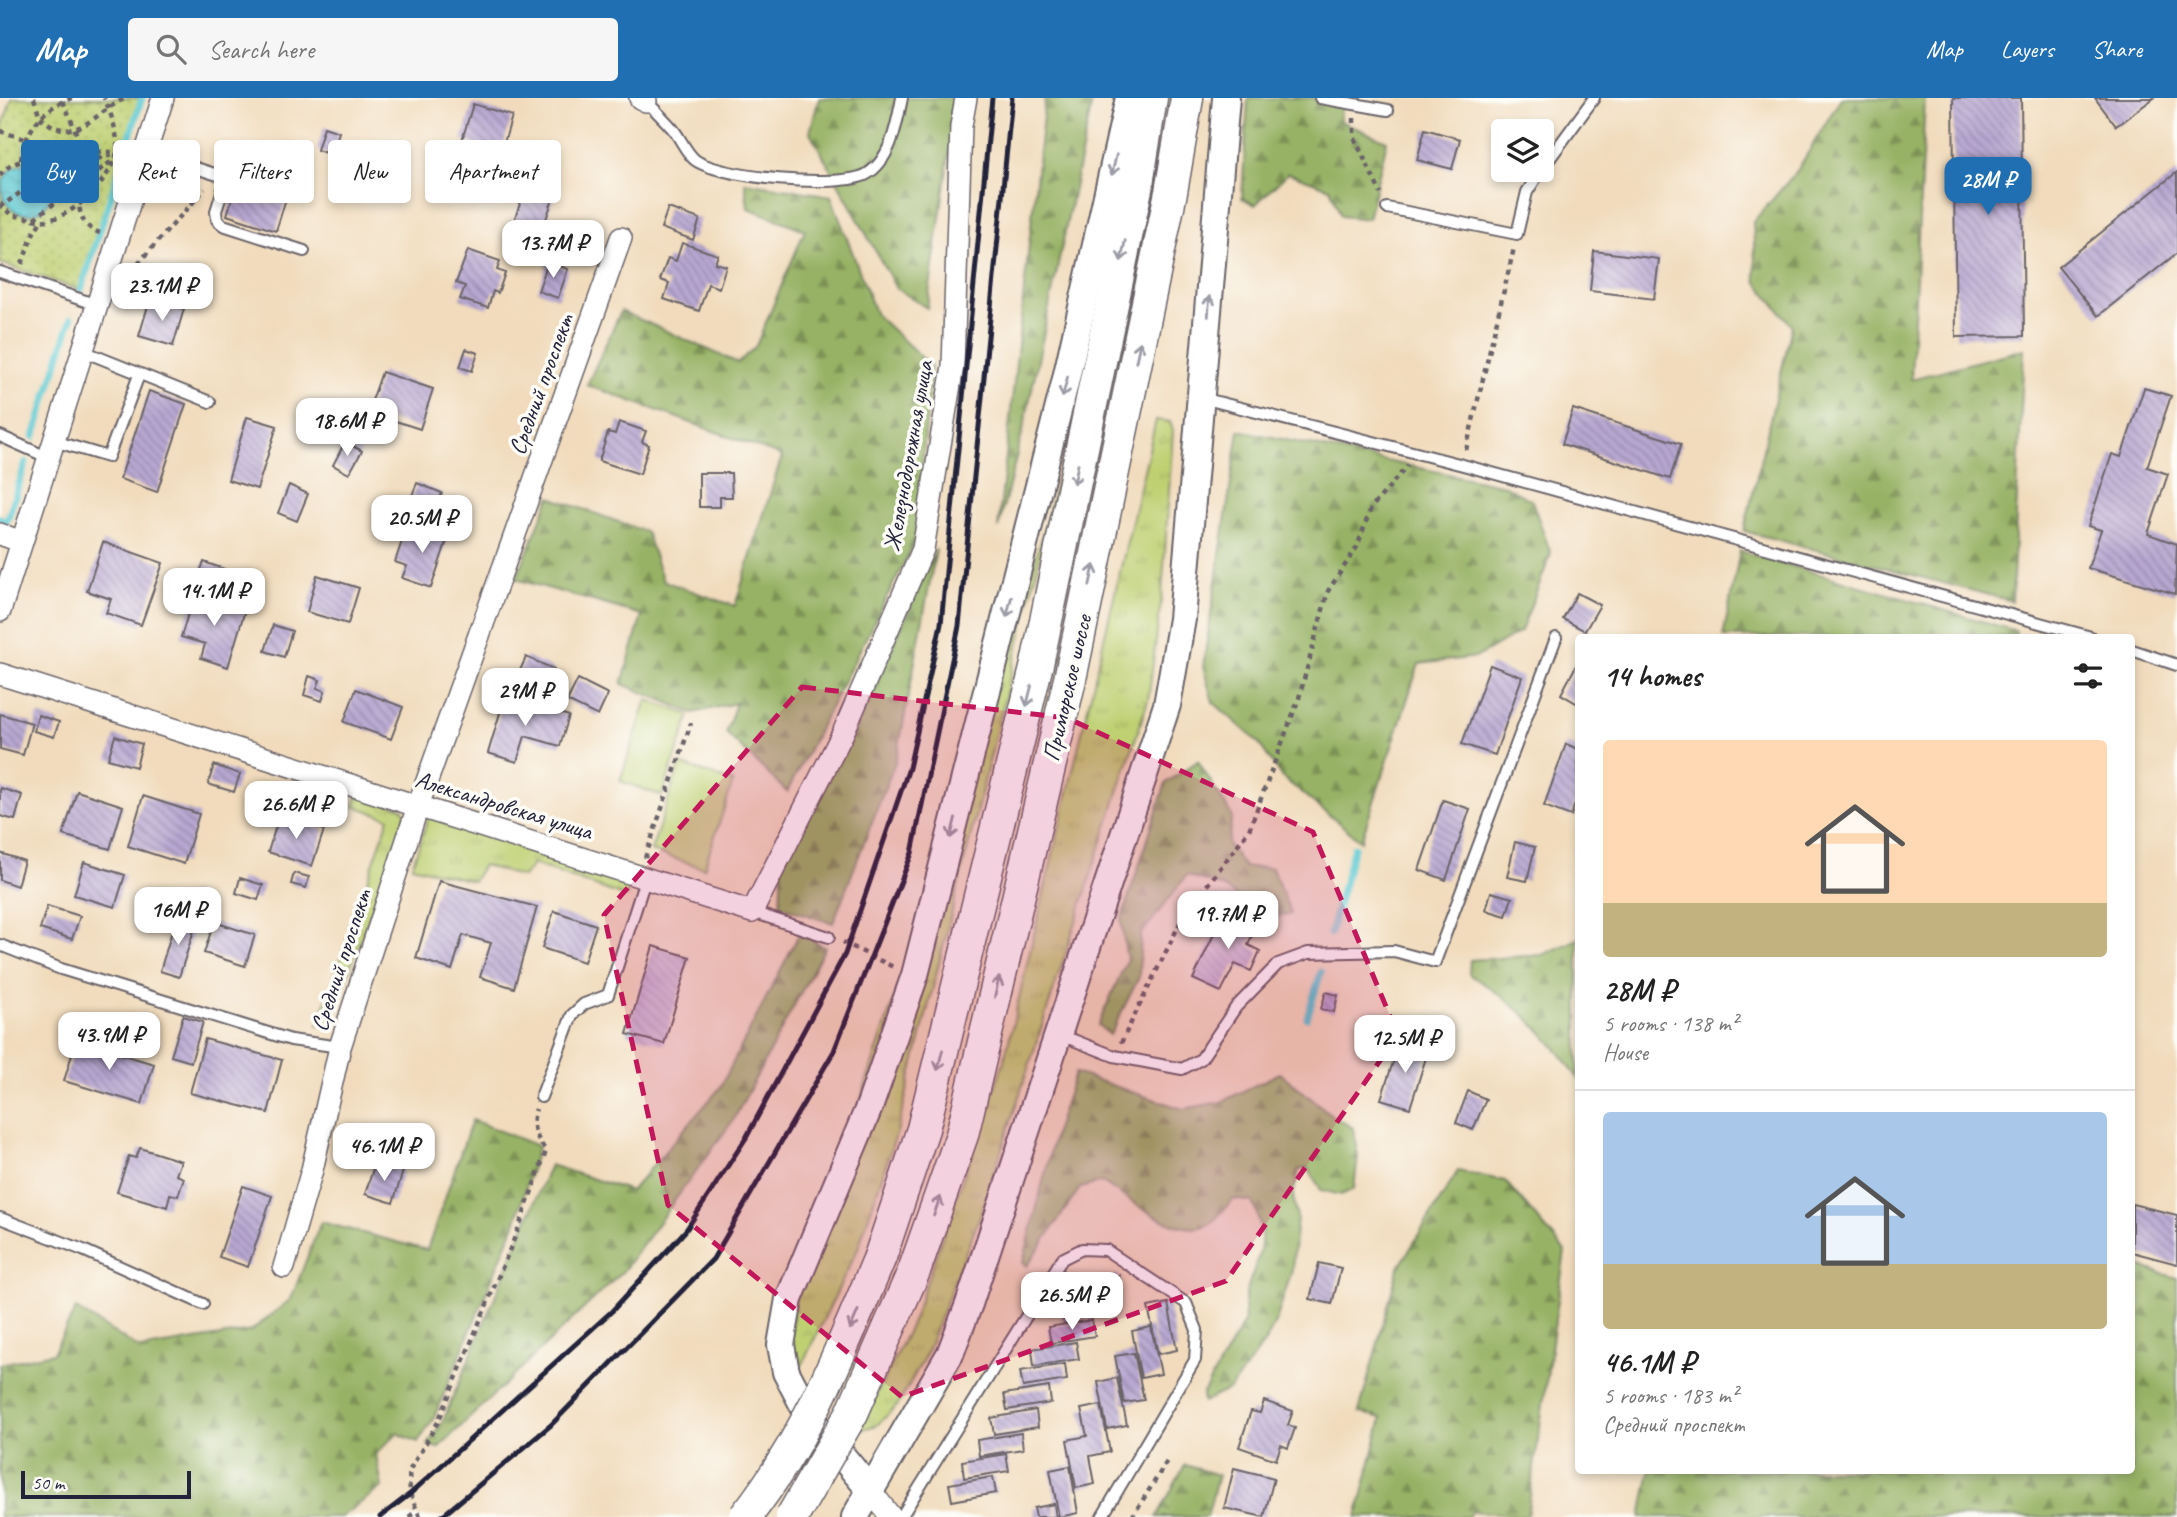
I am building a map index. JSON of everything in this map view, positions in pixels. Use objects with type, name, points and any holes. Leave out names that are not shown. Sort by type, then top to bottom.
[{"type":"main road","name":"Приморское шоссе","points":[[745,1517],[766,1490],[819,1402],[880,1257],[923,1129],[1037,664],[1137,184],[1151,98]]},
{"type":"main road","name":"Приморское шоссе","points":[[792,1517],[852,1413],[914,1271],[962,1135],[1070,679],[1171,192],[1187,98]]},
{"type":"street","points":[[150,140],[163,98]]},
{"type":"street","name":"Железнодорожная улица","points":[[752,912],[842,733],[923,549],[953,366],[961,127],[965,98]]},
{"type":"street","points":[[891,1517],[809,1416],[786,1372],[781,1345],[789,1298],[870,1105],[915,975],[1065,383],[1129,98]]},
{"type":"street","points":[[855,1517],[950,1354],[1167,705],[1182,619],[1226,98]]},
{"type":"street","points":[[0,611],[130,203]]},
{"type":"street","name":"Средний проспект","points":[[284,1267],[312,1170],[340,1047],[418,806],[621,239]]},
{"type":"street","points":[[0,534],[22,542]]},
{"type":"street","name":"Александровская улица","points":[[0,674],[752,912]]},
{"type":"lane","points":[[643,100],[674,130],[694,159],[716,171],[828,183],[868,174],[880,162],[896,129],[902,98]]},
{"type":"lane","points":[[1320,98],[1388,110]]},
{"type":"lane","points":[[1554,152],[1594,98]]},
{"type":"lane","points":[[1387,208],[1517,234],[1527,191],[1533,182]]},
{"type":"lane","points":[[217,203],[217,220],[223,225],[304,251]]},
{"type":"lane","points":[[0,272],[97,305]]},
{"type":"lane","points":[[83,352],[210,401]]},
{"type":"lane","points":[[0,436],[52,449],[108,457],[139,375]]},
{"type":"lane","points":[[1202,398],[1463,465],[2080,634]]},
{"type":"lane","points":[[1058,1034],[1114,1056],[1182,1069],[1201,1059],[1236,1007],[1278,964],[1308,953],[1394,951],[1435,962],[1556,638]]},
{"type":"lane","points":[[2135,651],[2177,665]]},
{"type":"lane","points":[[541,1097],[572,1016],[584,1004],[608,995],[643,876]]},
{"type":"lane","points":[[752,912],[829,937]]},
{"type":"lane","points":[[0,945],[61,968],[291,1040],[340,1047]]},
{"type":"lane","points":[[0,1218],[83,1250],[203,1304]]},
{"type":"lane","points":[[901,1517],[1062,1259],[1082,1249],[1106,1250],[1186,1303],[1197,1330],[1195,1360],[1102,1517]]},
{"type":"path","points":[[34,98],[40,117],[61,130],[74,129],[93,121],[126,98]]},
{"type":"path","points":[[0,131],[26,139],[40,117],[63,101],[73,98]]},
{"type":"path","points":[[104,98],[109,109],[114,140]]},
{"type":"path","points":[[63,101],[77,140]]},
{"type":"path","points":[[1354,105],[1354,137],[1387,208]]},
{"type":"path","points":[[99,168],[113,157]]},
{"type":"path","points":[[0,176],[10,165],[21,160]]},
{"type":"path","points":[[21,191],[2,206],[21,219],[41,222],[52,220],[79,204],[97,187],[113,160]]},
{"type":"path","points":[[128,275],[214,184]]},
{"type":"path","points":[[33,219],[57,203]]},
{"type":"path","points":[[79,204],[82,220],[89,229]]},
{"type":"path","points":[[22,267],[26,250],[44,214]]},
{"type":"path","points":[[1463,465],[1517,234]]},
{"type":"path","points":[[1114,1056],[1183,917],[1249,831],[1299,698],[1328,591],[1357,547],[1371,508],[1418,454]]},
{"type":"path","points":[[643,876],[691,723]]},
{"type":"path","points":[[829,937],[884,964],[915,975]]},
{"type":"path","points":[[420,1517],[416,1511],[409,1471],[438,1422],[519,1227],[546,1151],[535,1135],[533,1118],[541,1097]]},
{"type":"path","points":[[1132,1517],[1168,1460]]},
{"type":"path","points":[[409,1517],[416,1511]]},
{"type":"highlighted area","points":[[802,687],[1067,718],[1313,832],[1398,1035],[1226,1281],[902,1397],[668,1205],[604,915]]},
{"type":"green space","points":[[12,98],[142,98],[129,140],[113,140],[113,189],[81,290],[0,263],[0,134]]},
{"type":"green space","points":[[819,98],[957,98],[927,308],[896,288],[810,132]]},
{"type":"green space","points":[[1045,98],[1093,98],[1025,422],[998,529]]},
{"type":"green space","points":[[1248,98],[1342,98],[1340,121],[1387,141],[1368,219],[1341,216],[1330,188],[1288,173],[1255,205],[1242,198]]},
{"type":"green space","points":[[1841,98],[1925,98],[1911,379],[2024,349],[2012,601],[1744,531],[1792,326],[1756,281],[1753,222],[1797,171]]},
{"type":"green space","points":[[745,182],[831,196],[876,315],[931,366],[916,540],[787,792],[726,733],[736,703],[693,713],[622,684],[642,615],[516,579],[550,497],[646,532],[663,581],[735,606],[782,456],[587,385],[621,311],[738,363],[756,346],[805,230],[748,208]]},
{"type":"green space","points":[[1074,420],[897,1132],[858,1248],[798,1373],[789,1343],[796,1296],[1013,638]]},
{"type":"green space","points":[[1156,420],[1170,422],[1173,431],[1162,595],[1148,700],[980,1216],[926,1354],[898,1405],[877,1425],[859,1430],[913,1320],[1004,1061]]},
{"type":"green space","points":[[1239,430],[1505,486],[1532,501],[1551,554],[1521,631],[1477,657],[1419,664],[1361,841],[1281,776],[1258,742],[1213,702],[1203,667]]},
{"type":"green space","points":[[936,549],[897,757],[833,923],[780,906],[782,865],[856,729]]},
{"type":"green space","points":[[1740,551],[2016,631],[2016,634],[1724,634]]},
{"type":"green space","points":[[647,700],[690,715],[662,796],[620,781]]},
{"type":"green space","points":[[1198,761],[1232,816],[1228,844],[1244,867],[1272,868],[1291,914],[1268,919],[1223,887],[1187,875],[1141,935],[1139,977],[1110,1035],[1098,1025],[1127,960],[1121,920],[1166,783]]},
{"type":"green space","points":[[680,764],[733,782],[704,868],[651,851]]},
{"type":"green space","points":[[359,794],[402,808],[406,814],[329,1027],[318,1025],[389,818],[354,806]]},
{"type":"green space","points":[[429,816],[630,886],[626,897],[533,864],[523,877],[483,865],[473,881],[412,866]]},
{"type":"green space","points":[[799,934],[825,947],[734,1119],[623,1271],[438,1448],[428,1445],[443,1421],[550,1165],[631,1191],[720,1088]]},
{"type":"green space","points":[[1575,940],[1575,1074],[1530,1020],[1469,974],[1470,960],[1542,955]]},
{"type":"green space","points":[[1075,1073],[1183,1109],[1221,1102],[1280,1073],[1334,1117],[1353,1128],[1358,1156],[1354,1189],[1341,1195],[1321,1190],[1308,1168],[1299,1170],[1293,1196],[1297,1218],[1292,1270],[1276,1321],[1266,1341],[1230,1389],[1203,1402],[1202,1395],[1245,1320],[1244,1304],[1260,1252],[1261,1237],[1252,1202],[1234,1199],[1211,1223],[1199,1228],[1185,1227],[1155,1216],[1102,1182],[1080,1188],[1027,1266],[1023,1263],[1055,1133]]},
{"type":"green space","points":[[472,1120],[538,1146],[515,1224],[433,1420],[418,1442],[397,1433],[376,1454],[382,1487],[341,1517],[0,1517],[0,1364],[53,1353],[76,1309],[140,1349],[251,1331],[291,1299],[321,1222],[427,1250]]},
{"type":"green space","points":[[1458,1171],[1505,1181],[1565,1251],[1527,1517],[1472,1511],[1468,1517],[1357,1517],[1382,1418],[1359,1412],[1398,1269]]},
{"type":"green space","points":[[2135,1265],[2177,1278],[2177,1517],[1641,1517],[1649,1474],[2135,1474]]},
{"type":"green space","points":[[1185,1465],[1218,1475],[1207,1517],[1157,1517]]},
{"type":"water","points":[[21,165],[21,203],[48,203],[37,212],[17,212],[9,207],[4,199],[4,179],[9,171]]},
{"type":"building","points":[[1953,98],[2021,98],[2024,336],[1956,337]]},
{"type":"building","points":[[2095,98],[2154,98],[2116,126]]},
{"type":"building","points":[[473,104],[512,116],[505,140],[462,140]]},
{"type":"building","points":[[324,127],[339,132],[337,140],[328,140],[328,154],[317,150]]},
{"type":"building","points":[[1425,129],[1460,139],[1452,169],[1417,160]]},
{"type":"building","points":[[2177,172],[2177,253],[2098,316],[2058,267]]},
{"type":"building","points":[[231,203],[285,203],[276,231],[227,215]]},
{"type":"building","points":[[520,203],[552,203],[541,234],[513,224]]},
{"type":"building","points":[[668,208],[700,219],[693,240],[661,228]]},
{"type":"building","points":[[682,243],[718,255],[715,263],[726,266],[719,288],[708,284],[699,311],[664,299],[669,283],[660,280],[668,258],[676,261]]},
{"type":"building","points":[[468,250],[500,261],[497,270],[505,273],[498,293],[493,291],[488,308],[460,299],[465,286],[456,283]]},
{"type":"building","points":[[1594,251],[1659,259],[1654,299],[1590,291]]},
{"type":"building","points":[[548,262],[568,269],[558,298],[538,291]]},
{"type":"building","points":[[150,299],[184,309],[173,346],[139,336]]},
{"type":"building","points":[[466,349],[478,353],[472,371],[460,367]]},
{"type":"building","points":[[382,372],[433,389],[420,429],[368,412]]},
{"type":"building","points":[[2144,388],[2171,396],[2147,467],[2168,474],[2148,534],[2177,544],[2175,594],[2088,568],[2101,530],[2088,526],[2112,454],[2121,457]]},
{"type":"building","points":[[149,391],[186,404],[157,492],[120,479]]},
{"type":"building","points":[[1573,409],[1681,444],[1670,479],[1562,444]]},
{"type":"building","points":[[247,417],[277,426],[257,489],[228,480]]},
{"type":"building","points":[[619,422],[646,431],[642,442],[649,445],[640,474],[599,461],[608,432],[615,434]]},
{"type":"building","points":[[345,442],[362,451],[349,474],[333,465]]},
{"type":"building","points":[[699,473],[731,473],[732,497],[720,497],[720,507],[699,507]]},
{"type":"building","points":[[417,483],[442,493],[434,513],[409,503]]},
{"type":"building","points":[[289,485],[308,494],[297,521],[278,513]]},
{"type":"building","points":[[420,524],[449,534],[431,588],[402,578],[407,566],[395,562],[405,532],[417,536]]},
{"type":"building","points":[[103,542],[163,563],[141,625],[106,613],[111,599],[87,591]]},
{"type":"building","points":[[204,562],[227,570],[223,581],[200,572]]},
{"type":"building","points":[[317,575],[359,588],[348,624],[307,612]]},
{"type":"building","points":[[1577,593],[1600,605],[1585,631],[1563,619]]},
{"type":"building","points":[[194,594],[245,610],[228,667],[201,658],[205,644],[181,637]]},
{"type":"building","points":[[273,625],[292,631],[284,657],[265,651]]},
{"type":"building","points":[[526,657],[554,669],[543,696],[514,684]]},
{"type":"building","points":[[1490,665],[1522,677],[1495,755],[1462,744]]},
{"type":"building","points":[[1575,668],[1575,702],[1561,694]]},
{"type":"building","points":[[309,676],[320,680],[317,688],[325,691],[322,701],[304,695]]},
{"type":"building","points":[[578,679],[608,694],[598,716],[567,701]]},
{"type":"building","points":[[356,689],[403,707],[391,739],[344,722]]},
{"type":"building","points":[[505,696],[569,716],[560,746],[525,736],[517,762],[488,753]]},
{"type":"building","points":[[0,714],[32,723],[23,755],[0,749]]},
{"type":"building","points":[[38,715],[59,722],[54,737],[34,731]]},
{"type":"building","points":[[115,736],[142,744],[136,767],[108,759]]},
{"type":"building","points":[[1566,744],[1575,748],[1575,803],[1571,816],[1544,806]]},
{"type":"building","points":[[214,765],[240,774],[234,792],[208,784]]},
{"type":"building","points":[[0,788],[22,795],[15,820],[0,816]]},
{"type":"building","points":[[77,791],[123,806],[110,849],[63,835]]},
{"type":"building","points":[[143,796],[199,814],[184,864],[128,846]]},
{"type":"building","points":[[1443,800],[1470,809],[1446,880],[1419,870]]},
{"type":"building","points":[[279,816],[324,830],[312,866],[268,852]]},
{"type":"building","points":[[1515,842],[1535,847],[1527,881],[1507,877]]},
{"type":"building","points":[[0,853],[24,861],[17,886],[0,880]]},
{"type":"building","points":[[84,862],[125,875],[115,907],[74,895]]},
{"type":"building","points":[[294,873],[309,877],[306,888],[291,884]]},
{"type":"building","points":[[240,878],[263,885],[258,900],[236,893]]},
{"type":"building","points":[[439,881],[537,907],[514,988],[480,977],[491,943],[463,935],[452,970],[416,958]]},
{"type":"building","points":[[1491,892],[1512,898],[1506,916],[1486,910]]},
{"type":"building","points":[[190,893],[204,897],[197,918],[183,913]]},
{"type":"building","points":[[47,906],[80,916],[72,939],[40,929]]},
{"type":"building","points":[[1226,908],[1257,923],[1248,945],[1260,951],[1251,971],[1235,964],[1221,992],[1193,979]]},
{"type":"building","points":[[554,911],[596,925],[584,962],[542,948]]},
{"type":"building","points":[[176,918],[196,924],[179,977],[160,971]]},
{"type":"building","points":[[214,922],[255,935],[245,966],[204,953]]},
{"type":"building","points":[[653,946],[690,957],[664,1044],[627,1034]]},
{"type":"building","points":[[1326,992],[1338,995],[1334,1012],[1321,1009]]},
{"type":"building","points":[[183,1016],[203,1022],[191,1062],[171,1056]]},
{"type":"building","points":[[205,1039],[282,1060],[268,1113],[190,1093]]},
{"type":"building","points":[[76,1041],[154,1064],[142,1104],[64,1081]]},
{"type":"building","points":[[1400,1041],[1428,1051],[1410,1108],[1381,1099]]},
{"type":"building","points":[[1468,1091],[1486,1099],[1473,1130],[1456,1123]]},
{"type":"building","points":[[140,1148],[181,1161],[176,1175],[184,1178],[178,1196],[170,1194],[167,1207],[117,1192],[129,1156],[136,1158]]},
{"type":"building","points":[[375,1163],[403,1171],[393,1203],[365,1194]]},
{"type":"building","points":[[243,1186],[272,1196],[248,1267],[219,1257]]},
{"type":"building","points":[[2135,1205],[2177,1215],[2177,1264],[2135,1253]]},
{"type":"building","points":[[1319,1263],[1341,1268],[1332,1304],[1310,1299]]},
{"type":"building","points":[[1119,1275],[1121,1292],[1077,1299],[1075,1282]]},
{"type":"building","points":[[1105,1296],[1107,1313],[1063,1320],[1060,1303]]},
{"type":"building","points":[[1168,1303],[1177,1350],[1158,1354],[1148,1307]]},
{"type":"building","points":[[1092,1320],[1095,1336],[1051,1343],[1048,1327]]},
{"type":"building","points":[[1151,1327],[1161,1374],[1141,1378],[1132,1331]]},
{"type":"building","points":[[1076,1342],[1079,1359],[1034,1366],[1032,1349]]},
{"type":"building","points":[[1134,1353],[1144,1400],[1124,1403],[1115,1356]]},
{"type":"building","points":[[1065,1364],[1067,1380],[1023,1387],[1020,1371]]},
{"type":"building","points":[[1117,1378],[1127,1425],[1107,1429],[1098,1382]]},
{"type":"building","points":[[1049,1387],[1051,1403],[1007,1410],[1004,1394]]},
{"type":"building","points":[[1264,1401],[1293,1411],[1288,1425],[1295,1428],[1288,1448],[1281,1445],[1276,1460],[1239,1447],[1251,1411],[1260,1413]]},
{"type":"building","points":[[1101,1405],[1110,1452],[1090,1456],[1095,1484],[1076,1488],[1067,1440],[1087,1436],[1081,1409]]},
{"type":"building","points":[[1036,1410],[1038,1427],[994,1434],[991,1418]]},
{"type":"building","points":[[1021,1433],[1023,1449],[979,1456],[977,1440]]},
{"type":"building","points":[[1006,1454],[1009,1471],[964,1478],[962,1461]]},
{"type":"building","points":[[1070,1466],[1078,1513],[1059,1517],[1050,1470]]},
{"type":"building","points":[[1234,1468],[1274,1478],[1264,1517],[1224,1508]]},
{"type":"building","points":[[993,1477],[996,1493],[952,1501],[949,1484]]},
{"type":"building","points":[[1054,1504],[1056,1517],[1036,1517],[1034,1508]]},
{"type":"waterway","points":[[81,290],[142,98]]},
{"type":"waterway","points":[[34,437],[71,319]]},
{"type":"waterway","points":[[0,518],[7,521],[26,462]]},
{"type":"waterway","points":[[1330,934],[1354,847]]},
{"type":"waterway","points":[[1307,1018],[1321,972]]},
{"type":"railway","points":[[380,1517],[410,1494],[612,1311],[686,1230],[746,1138],[845,954],[909,768],[941,624],[992,98]]},
{"type":"railway","points":[[441,1517],[551,1425],[713,1259],[834,1051],[912,853],[959,626],[1012,98]]}]
